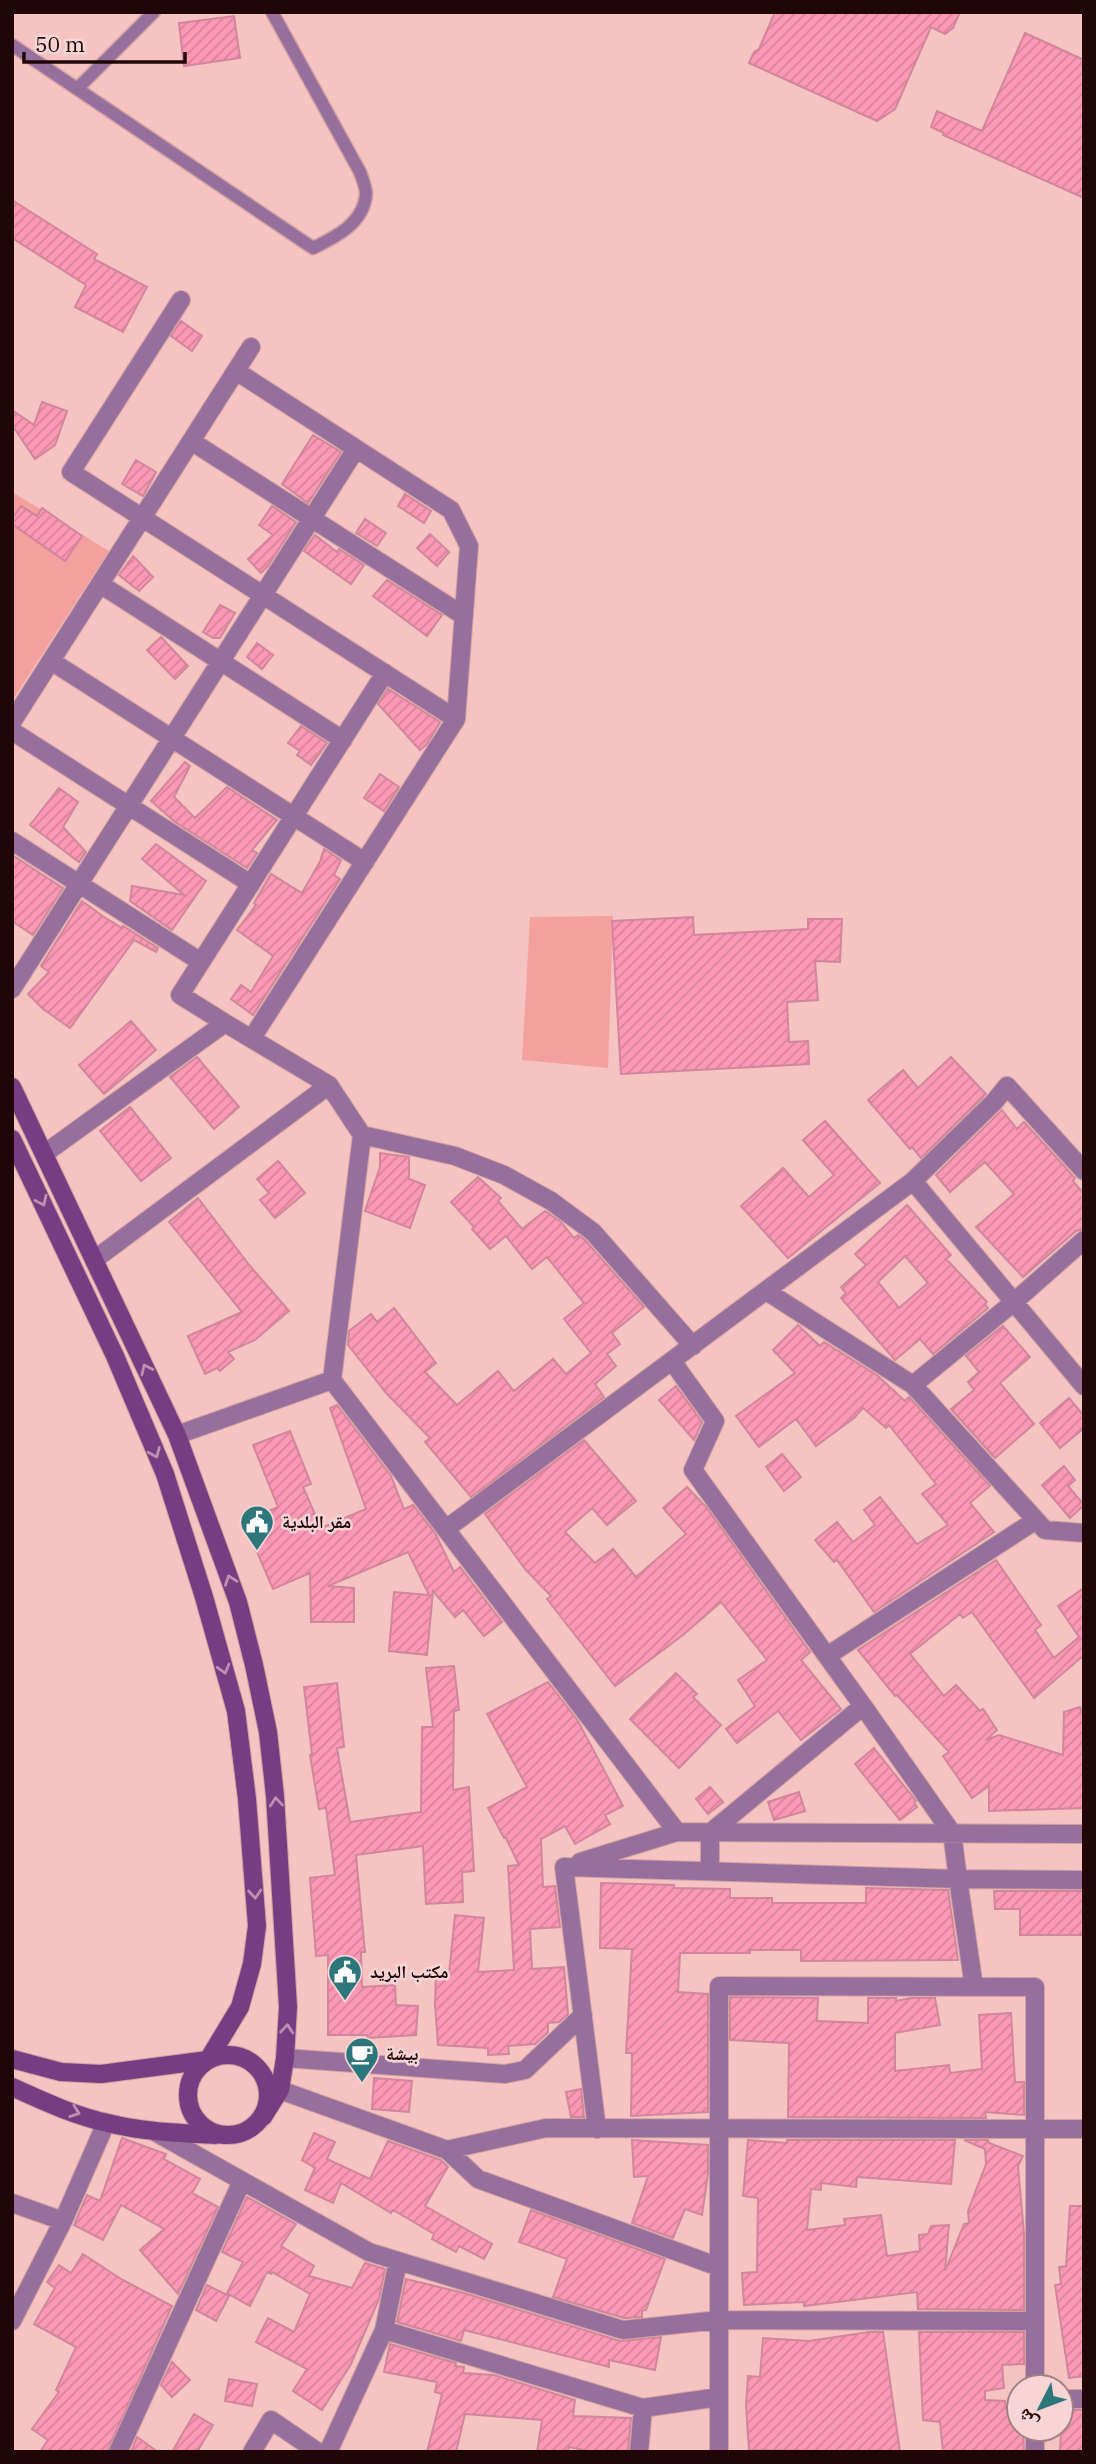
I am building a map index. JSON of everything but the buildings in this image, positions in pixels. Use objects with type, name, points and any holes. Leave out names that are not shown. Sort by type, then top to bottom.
[{"type":"main road","points":[[12,1087],[177,1435],[238,1602],[268,1732],[285,1923],[288,2007],[280,2090],[254,2127],[241,2134],[224,2136],[155,2132],[106,2123],[12,2087]]},
{"type":"main road","points":[[12,1139],[115,1356],[164,1474],[204,1597],[236,1711],[247,1800],[257,1926],[252,1964],[240,2007],[208,2060],[197,2069],[189,2081],[187,2099],[199,2124],[224,2136]]},
{"type":"main road","points":[[12,2059],[61,2072],[101,2074],[235,2055],[248,2060],[259,2069],[266,2081],[269,2095],[263,2116]]},
{"type":"street","points":[[181,300],[71,472],[456,719]]},
{"type":"street","points":[[12,722],[251,347]]},
{"type":"street","points":[[236,371],[451,510],[469,546],[456,719],[253,1038]]},
{"type":"street","points":[[191,441],[464,616]]},
{"type":"street","points":[[12,989],[356,449]]},
{"type":"street","points":[[100,584],[342,740]]},
{"type":"street","points":[[51,661],[365,862]]},
{"type":"street","points":[[385,673],[180,995],[329,1086],[362,1135],[332,1380],[677,1832]]},
{"type":"street","points":[[12,731],[251,884]]},
{"type":"street","points":[[12,841],[201,962]]},
{"type":"street","points":[[44,1154],[225,1023]]},
{"type":"street","points":[[94,1260],[329,1086]]},
{"type":"street","points":[[446,1529],[913,1181],[1007,1086],[1084,1171]]},
{"type":"street","points":[[362,1135],[455,1156],[504,1175],[551,1201],[593,1232],[693,1346]]},
{"type":"street","points":[[913,1181],[1084,1386]]},
{"type":"street","points":[[913,1385],[1084,1240]]},
{"type":"street","points":[[766,1291],[913,1385],[1045,1530],[1084,1533]]},
{"type":"street","points":[[672,1361],[715,1421],[693,1470],[952,1833],[974,1987]]},
{"type":"street","points":[[177,1435],[332,1380]]},
{"type":"street","points":[[827,1656],[1036,1520]]},
{"type":"street","points":[[710,1833],[863,1706]]},
{"type":"street","points":[[564,1867],[677,1832],[1084,1834]]},
{"type":"street","points":[[710,1833],[710,1871]]},
{"type":"street","points":[[564,1867],[958,1879],[1084,1880]]},
{"type":"street","points":[[564,1867],[597,2129]]},
{"type":"street","points":[[719,2452],[719,1986],[1034,1987],[1035,2373]]},
{"type":"street","points":[[285,2058],[505,2074],[525,2070],[583,2015]]},
{"type":"street","points":[[280,2090],[447,2150],[478,2179],[719,2267]]},
{"type":"street","points":[[12,2321],[63,2221],[106,2123]]},
{"type":"street","points":[[447,2150],[546,2128],[1084,2129]]},
{"type":"street","points":[[155,2132],[369,2252],[623,2330],[719,2320],[1035,2321]]},
{"type":"street","points":[[118,2452],[242,2181]]},
{"type":"street","points":[[12,2203],[63,2221]]},
{"type":"street","points":[[328,2452],[384,2330],[398,2261]]},
{"type":"street","points":[[384,2330],[643,2408],[719,2398]]},
{"type":"street","points":[[639,2452],[643,2408]]},
{"type":"street","points":[[251,2452],[271,2420],[318,2452]]},
{"type":"lane","points":[[76,89],[154,12]]},
{"type":"lane","points":[[12,45],[313,248],[341,234],[362,209],[366,191],[360,172],[272,12]]},
{"type":"shaded area","points":[[12,492],[109,551],[12,701]]},
{"type":"shaded area","points":[[613,916],[608,1068],[522,1060],[530,917]]},
{"type":"place","name":"مقر البلدية","points":[[257,1552]]},
{"type":"place","name":"مكتب البريد","points":[[345,2002]]},
{"type":"place","name":"بيشة","points":[[362,2084]]}]
